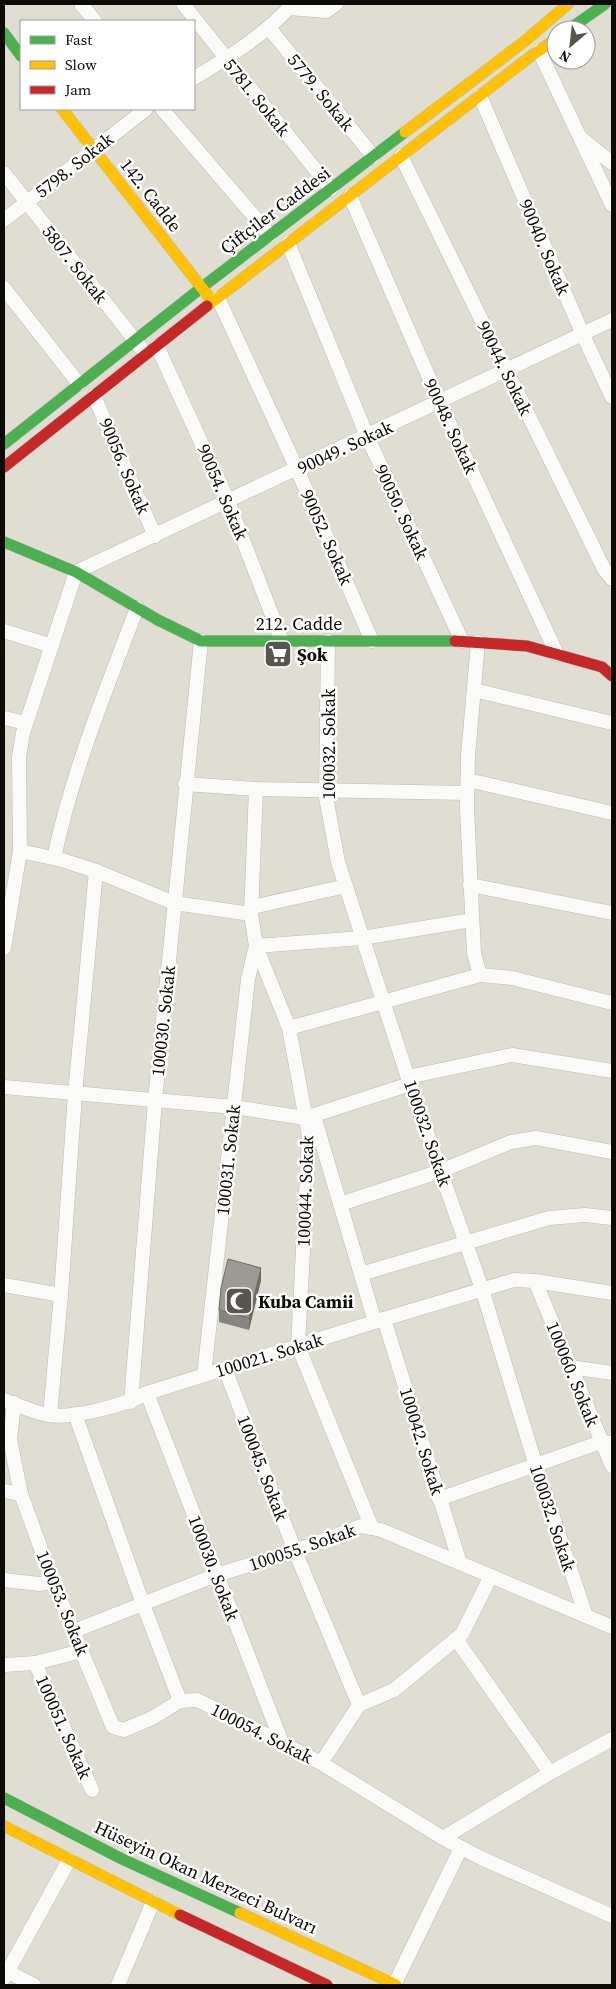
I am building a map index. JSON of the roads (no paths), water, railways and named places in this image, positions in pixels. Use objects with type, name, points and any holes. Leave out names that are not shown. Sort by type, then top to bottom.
[{"type":"street","points":[[81,4],[94,20]]},
{"type":"street","name":"5781. Sokak","points":[[183,4],[331,189]]},
{"type":"street","points":[[195,77],[226,59],[270,28],[286,6],[326,11],[336,4]]},
{"type":"street","name":"Çiftçiler Caddesi","points":[[4,444],[134,340],[525,41],[568,4]]},
{"type":"street","points":[[582,20],[605,4]]},
{"type":"street","name":"5779. Sokak","points":[[270,28],[373,156]]},
{"type":"street","points":[[4,33],[20,55]]},
{"type":"street","name":"Çiftçiler Caddesi","points":[[4,467],[288,243],[546,46]]},
{"type":"street","points":[[538,51],[612,205]]},
{"type":"street","name":"90040. Sokak","points":[[480,96],[583,335],[612,397]]},
{"type":"street","name":"142. Cadde","points":[[63,110],[202,288],[215,300]]},
{"type":"street","name":"5798. Sokak","points":[[4,220],[145,110]]},
{"type":"street","points":[[163,110],[270,235]]},
{"type":"street","points":[[580,137],[612,163]]},
{"type":"street","name":"90044. Sokak","points":[[401,156],[604,569],[612,579]]},
{"type":"street","name":"5807. Sokak","points":[[4,174],[134,340],[152,350]]},
{"type":"street","name":"90048. Sokak","points":[[350,196],[440,403],[557,654]]},
{"type":"street","name":"90050. Sokak","points":[[288,243],[367,436],[462,641]]},
{"type":"street","points":[[4,288],[79,384]]},
{"type":"street","name":"90052. Sokak","points":[[215,300],[297,469],[372,641]]},
{"type":"street","name":"90049. Sokak","points":[[76,572],[440,403],[612,320]]},
{"type":"street","name":"90054. Sokak","points":[[152,350],[228,501],[282,641]]},
{"type":"street","name":"90056. Sokak","points":[[94,396],[155,536]]},
{"type":"street","name":"212. Cadde","points":[[4,542],[76,572],[137,608],[200,641],[478,642],[527,646],[602,667],[612,673]]},
{"type":"street","points":[[4,939],[20,851],[19,757],[22,733],[76,572]]},
{"type":"street","points":[[54,858],[62,824],[84,752],[137,608]]},
{"type":"street","points":[[4,631],[52,646]]},
{"type":"street","name":"100030. Sokak","points":[[131,1402],[155,1101],[200,641]]},
{"type":"street","name":"100032. Sokak","points":[[328,641],[326,790],[338,862],[409,1080],[482,1289],[536,1466],[586,1616]]},
{"type":"street","points":[[478,642],[467,787],[474,953],[480,975]]},
{"type":"street","points":[[474,690],[612,723]]},
{"type":"street","points":[[4,718],[26,723]]},
{"type":"street","points":[[185,784],[326,790],[467,787],[612,812]]},
{"type":"street","name":"100044. Sokak","points":[[256,788],[252,910],[256,946],[288,1028],[309,1117],[310,1136],[298,1346],[372,1528]]},
{"type":"street","points":[[20,851],[54,858],[96,871],[174,903],[252,910],[346,886]]},
{"type":"street","points":[[50,1415],[96,871]]},
{"type":"street","points":[[470,885],[612,913]]},
{"type":"street","points":[[256,946],[362,938],[472,920]]},
{"type":"street","name":"100031. Sokak","points":[[204,1375],[248,979],[256,946]]},
{"type":"street","points":[[288,1028],[480,975],[512,978],[612,1003]]},
{"type":"street","points":[[4,1087],[234,1107],[309,1117],[409,1080],[512,1055],[612,1071]]},
{"type":"street","name":"100042. Sokak","points":[[309,1117],[340,1204],[361,1274],[380,1320],[460,1563]]},
{"type":"street","points":[[340,1204],[441,1170],[511,1142],[536,1138],[612,1152]]},
{"type":"street","points":[[361,1274],[549,1218],[585,1215],[612,1218]]},
{"type":"street","name":"100021. Sokak","points":[[9,1401],[50,1415],[75,1414],[131,1402],[147,1393],[514,1280],[535,1281],[612,1293]]},
{"type":"street","name":"100060. Sokak","points":[[535,1281],[570,1367],[607,1443],[612,1466]]},
{"type":"street","points":[[4,1285],[61,1295]]},
{"type":"street","points":[[570,1367],[612,1373]]},
{"type":"street","name":"100045. Sokak","points":[[225,1369],[295,1551],[359,1705]]},
{"type":"street","name":"100030. Sokak","points":[[147,1393],[216,1576],[282,1742]]},
{"type":"street","name":"100053. Sokak","points":[[9,1401],[10,1440],[21,1494],[53,1582],[113,1727],[124,1730],[152,1718],[180,1701]]},
{"type":"street","points":[[75,1414],[180,1701]]},
{"type":"street","points":[[440,1498],[607,1443]]},
{"type":"street","points":[[4,1492],[21,1494]]},
{"type":"street","name":"100055. Sokak","points":[[74,1631],[216,1576],[295,1551],[361,1526],[381,1530],[612,1627]]},
{"type":"street","points":[[321,1763],[359,1705],[394,1690],[462,1634],[491,1576]]},
{"type":"street","points":[[4,1580],[39,1584],[53,1582]]},
{"type":"street","points":[[456,1639],[550,1773]]},
{"type":"street","points":[[4,1665],[35,1663],[82,1651]]},
{"type":"street","name":"100051. Sokak","points":[[35,1663],[92,1790]]},
{"type":"street","name":"100054. Sokak","points":[[180,1701],[197,1700],[282,1742],[321,1763],[461,1848],[612,1916]]},
{"type":"street","points":[[443,1838],[550,1773],[612,1739]]},
{"type":"street","name":"Hüseyin Okan Merzeci Bulvarı","points":[[4,1798],[122,1858],[395,1985]]},
{"type":"street","points":[[4,1826],[153,1902],[327,1985]]},
{"type":"street","points":[[395,1985],[461,1848]]},
{"type":"street","points":[[34,1985],[6,1975],[69,1860]]},
{"type":"street","points":[[118,1985],[153,1902]]},
{"type":"place","name":"Şok","points":[[278,654]]},
{"type":"place","name":"Kuba Camii","points":[[239,1301]]}]
